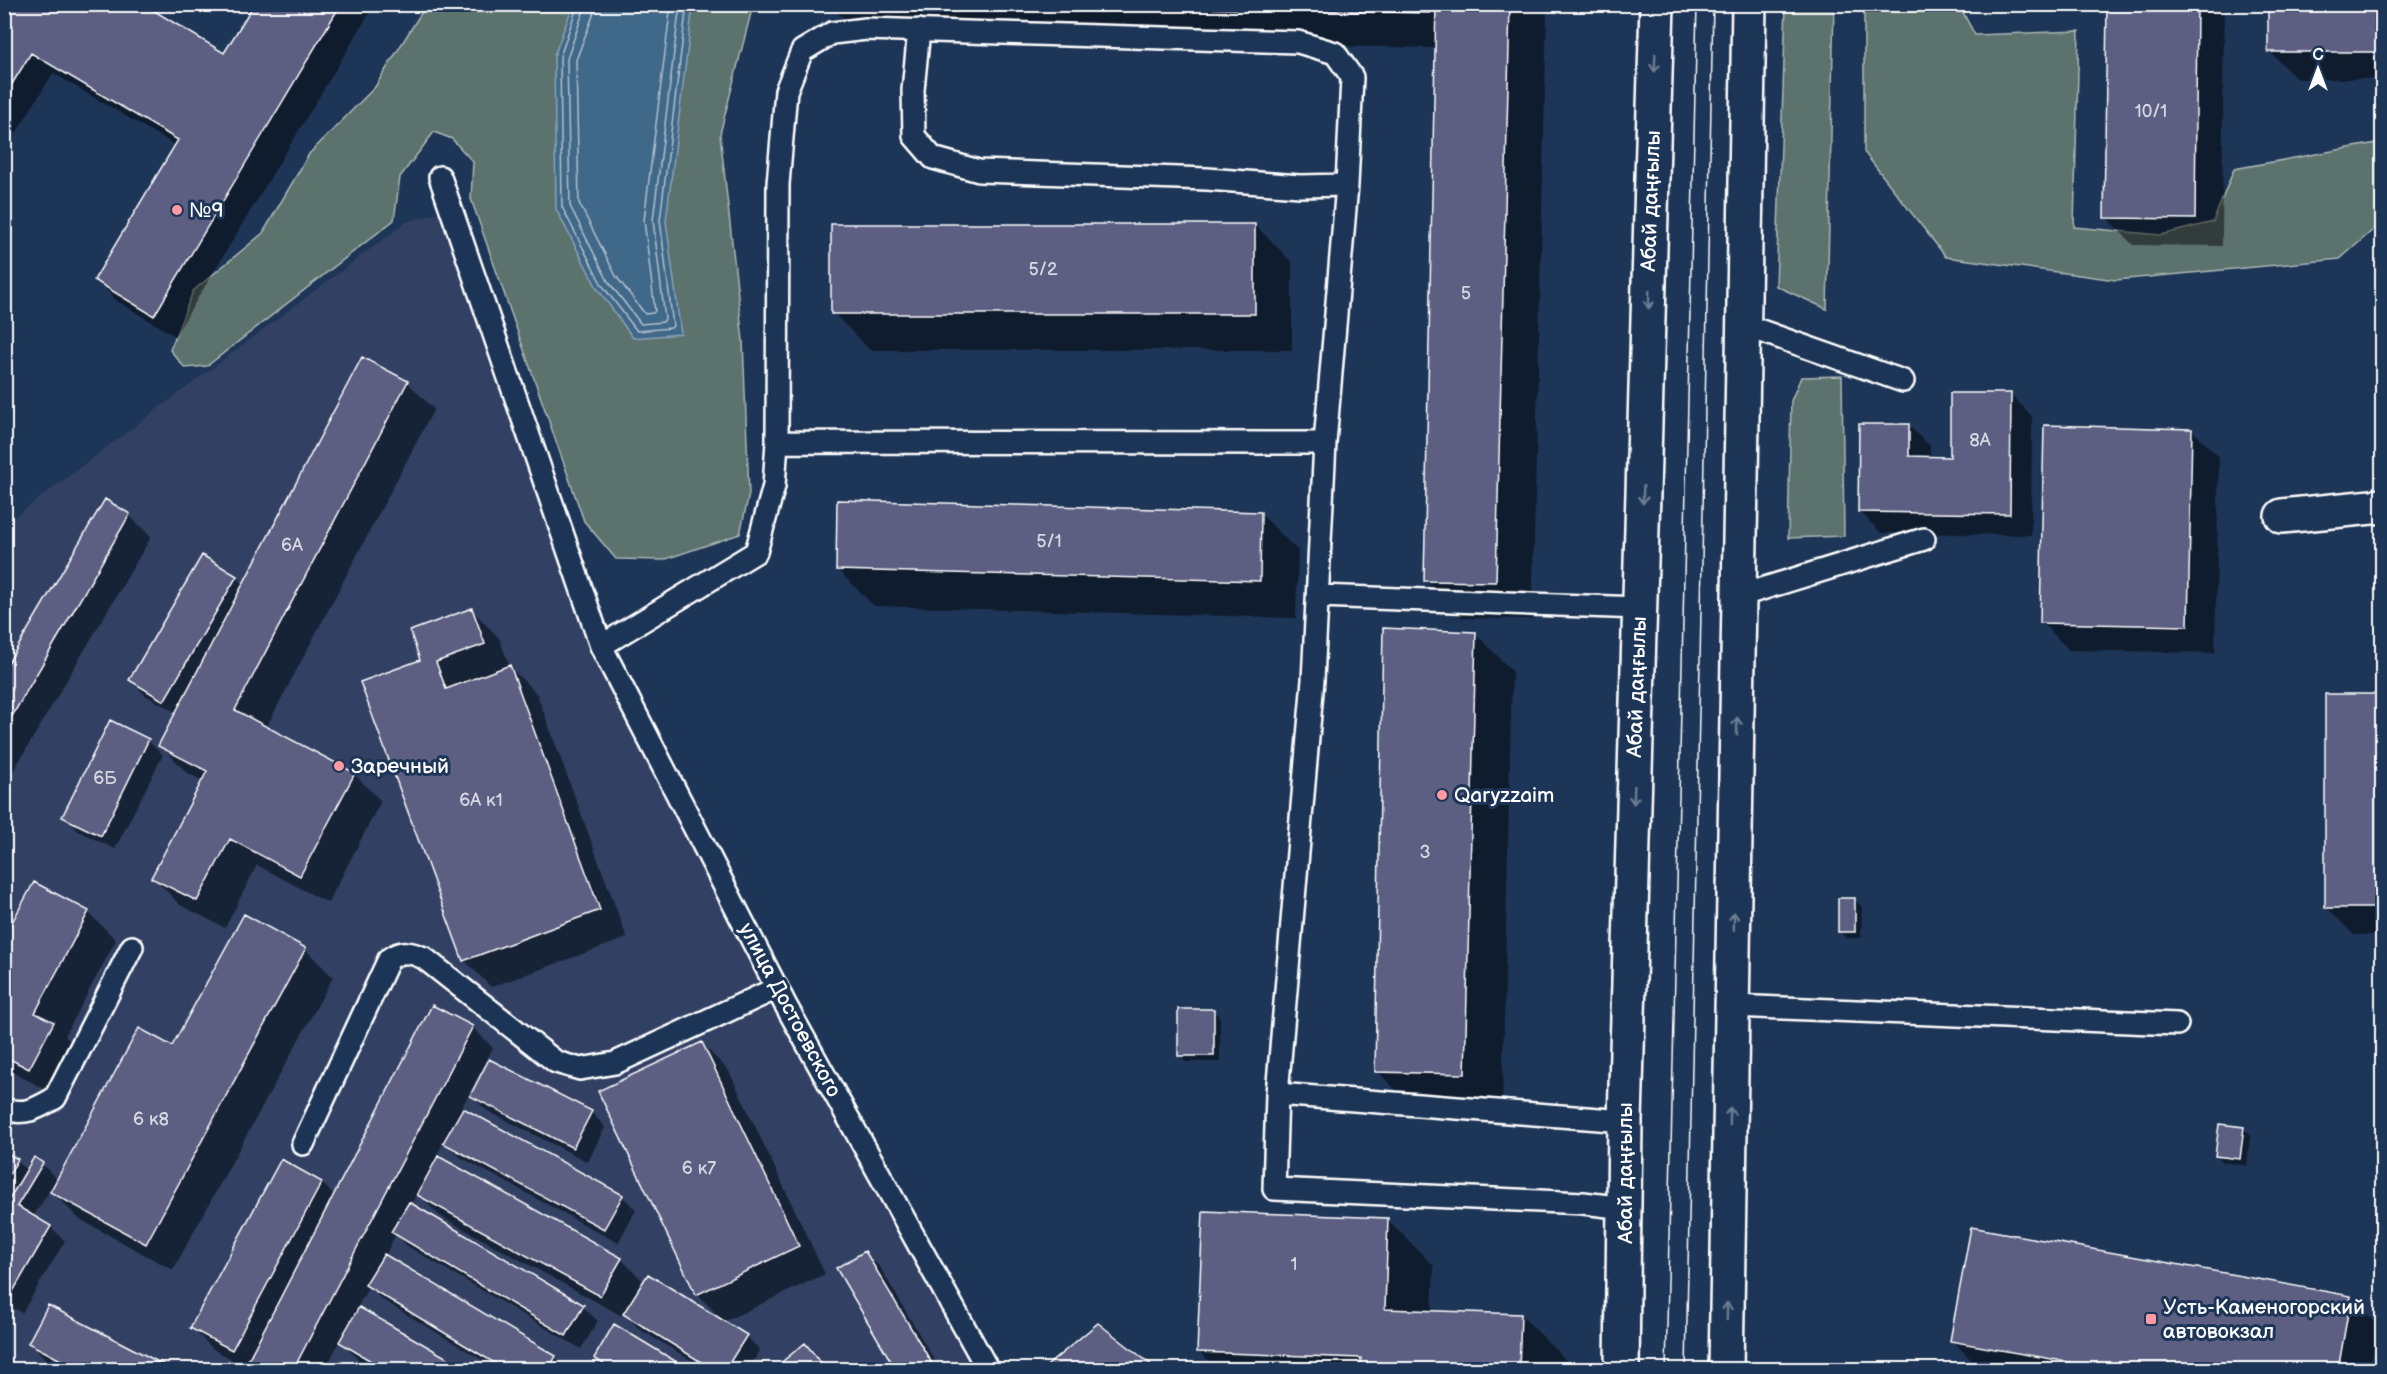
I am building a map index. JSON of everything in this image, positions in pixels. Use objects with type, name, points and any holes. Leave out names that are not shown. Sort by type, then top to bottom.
[{"type":"main road","name":"Абай даңғылы","points":[[1622,1370],[1625,1121],[1657,4]]},
{"type":"main road","points":[[1726,1370],[1749,4]]},
{"type":"main road","points":[[2282,516],[2382,506]]},
{"type":"lane","points":[[601,646],[756,552],[774,486],[777,442],[778,184],[786,91],[802,51],[832,33],[866,29],[1298,42],[1335,53],[1352,77],[1347,185],[1325,443],[1319,596],[1277,1094],[1274,1189],[1583,1203],[1625,1208]]},
{"type":"lane","points":[[919,30],[913,90],[914,136],[933,158],[979,171],[1126,176],[1300,186],[1347,185]]},
{"type":"lane","name":"улица Достоевского","points":[[440,177],[601,646],[777,988],[988,1370]]},
{"type":"lane","points":[[1744,325],[1903,381]]},
{"type":"lane","points":[[777,442],[1325,443]]},
{"type":"lane","points":[[1739,596],[1924,538]]},
{"type":"lane","points":[[1319,596],[1640,608]]},
{"type":"lane","points":[[4,1109],[16,1113],[34,1110],[55,1098],[132,947]]},
{"type":"lane","points":[[303,1143],[388,959],[397,953],[410,952],[424,958],[556,1062],[580,1069],[615,1063],[777,988]]},
{"type":"lane","points":[[1732,1006],[2177,1024]]},
{"type":"lane","points":[[1277,1094],[1625,1121]]},
{"type":"shaded area","name":"Заречный","points":[[448,210],[549,527],[797,1004],[991,1369],[5,1369],[4,1232],[13,1211],[4,1198],[5,524],[406,222]]},
{"type":"green space","points":[[426,5],[753,5],[720,134],[743,341],[749,494],[740,534],[663,560],[616,559],[584,521],[471,199],[473,162],[452,139],[434,132],[400,177],[394,220],[207,366],[185,368],[170,350],[193,291],[263,233],[309,154],[375,87]]},
{"type":"green space","points":[[1786,5],[1834,5],[1827,309],[1776,286]]},
{"type":"green space","points":[[1864,5],[1959,5],[1975,35],[2079,31],[2074,227],[2161,235],[2213,222],[2234,169],[2382,142],[2382,222],[2340,259],[2116,280],[1946,257],[1864,152]]},
{"type":"green space","points":[[1842,376],[1844,536],[1788,538],[1791,401],[1801,377]]},
{"type":"water","points":[[573,5],[693,5],[666,221],[681,334],[633,338],[597,288],[556,209],[554,56]]},
{"type":"building","name":"№9","points":[[4,4],[143,4],[224,53],[254,4],[341,4],[154,316],[94,280],[178,140],[31,53],[4,97]]},
{"type":"building","points":[[1015,4],[1430,4],[1430,13]]},
{"type":"building","points":[[1436,4],[1510,4],[1496,582],[1424,581]]},
{"type":"building","points":[[2107,4],[2197,4],[2195,219],[2104,218]]},
{"type":"building","points":[[2268,4],[2382,4],[2382,52],[2268,52]]},
{"type":"building","points":[[831,224],[1255,224],[1255,314],[831,314]]},
{"type":"building","points":[[362,357],[408,381],[235,710],[355,773],[300,876],[230,839],[197,901],[151,878],[207,771],[158,746]]},
{"type":"building","points":[[1950,393],[2011,393],[2010,514],[1858,512],[1859,424],[1909,424],[1909,456],[1950,457]]},
{"type":"building","points":[[2044,425],[2192,429],[2188,626],[2040,623]]},
{"type":"building","points":[[105,499],[130,514],[4,730],[4,670]]},
{"type":"building","points":[[837,500],[1261,512],[1260,581],[836,570]]},
{"type":"building","points":[[202,555],[237,576],[164,701],[129,680]]},
{"type":"building","points":[[472,608],[485,644],[436,662],[446,689],[510,665],[600,910],[463,961],[360,682],[420,660],[410,631]]},
{"type":"building","points":[[1383,628],[1476,632],[1465,1074],[1375,1072]]},
{"type":"building","points":[[2325,694],[2382,694],[2382,908],[2325,908]]},
{"type":"building","points":[[110,720],[149,739],[101,836],[62,817]]},
{"type":"building","points":[[34,882],[89,911],[35,1013],[54,1022],[29,1069],[4,1056],[4,937]]},
{"type":"building","points":[[1838,898],[1855,898],[1855,932],[1838,932]]},
{"type":"building","points":[[244,914],[306,948],[146,1244],[50,1192],[139,1028],[172,1046]]},
{"type":"building","points":[[432,1005],[473,1026],[293,1370],[252,1370],[245,1366]]},
{"type":"building","points":[[1178,1009],[1214,1009],[1214,1056],[1178,1056]]},
{"type":"building","points":[[702,1042],[799,1246],[696,1295],[598,1091]]},
{"type":"building","points":[[489,1059],[592,1111],[573,1148],[470,1096]]},
{"type":"building","points":[[463,1108],[623,1195],[604,1229],[443,1143]]},
{"type":"building","points":[[2219,1124],[2244,1127],[2240,1159],[2215,1156]]},
{"type":"building","points":[[4,1152],[18,1159],[4,1184]]},
{"type":"building","points":[[438,1156],[622,1258],[600,1296],[417,1195]]},
{"type":"building","points":[[34,1157],[43,1163],[17,1206],[51,1226],[8,1300],[4,1298],[4,1208]]},
{"type":"building","points":[[281,1159],[322,1182],[232,1350],[190,1328]]},
{"type":"building","points":[[409,1202],[584,1305],[566,1336],[391,1232]]},
{"type":"building","points":[[1203,1211],[1388,1218],[1385,1309],[1521,1314],[1519,1370],[1360,1370],[1361,1358],[1197,1352]]},
{"type":"building","name":"Усть-Каменогорский автовокзал","points":[[1971,1227],[2351,1296],[2338,1370],[2113,1370],[1950,1341]]},
{"type":"building","points":[[865,1251],[936,1370],[896,1370],[836,1268]]},
{"type":"building","points":[[384,1254],[556,1356],[548,1370],[506,1370],[365,1285]]},
{"type":"building","points":[[648,1274],[747,1335],[725,1370],[714,1370],[623,1314]]},
{"type":"building","points":[[48,1305],[174,1370],[80,1370],[28,1343]]},
{"type":"building","points":[[359,1307],[468,1370],[386,1370],[339,1342]]},
{"type":"building","points":[[1098,1323],[1158,1370],[1042,1370]]},
{"type":"building","points":[[614,1324],[690,1370],[613,1370],[594,1358]]},
{"type":"building","points":[[805,1343],[827,1370],[772,1370]]},
{"type":"tram line","points":[[1666,1370],[1697,4]]},
{"type":"tram line","points":[[1686,1370],[1713,4]]},
{"type":"place","name":"№9","points":[[177,210]]},
{"type":"place","name":"Заречный","points":[[339,766]]},
{"type":"place","name":"Qaryzzaim","points":[[1442,795]]},
{"type":"place","name":"Усть-Каменогорский автовокзал","points":[[2151,1319]]}]
